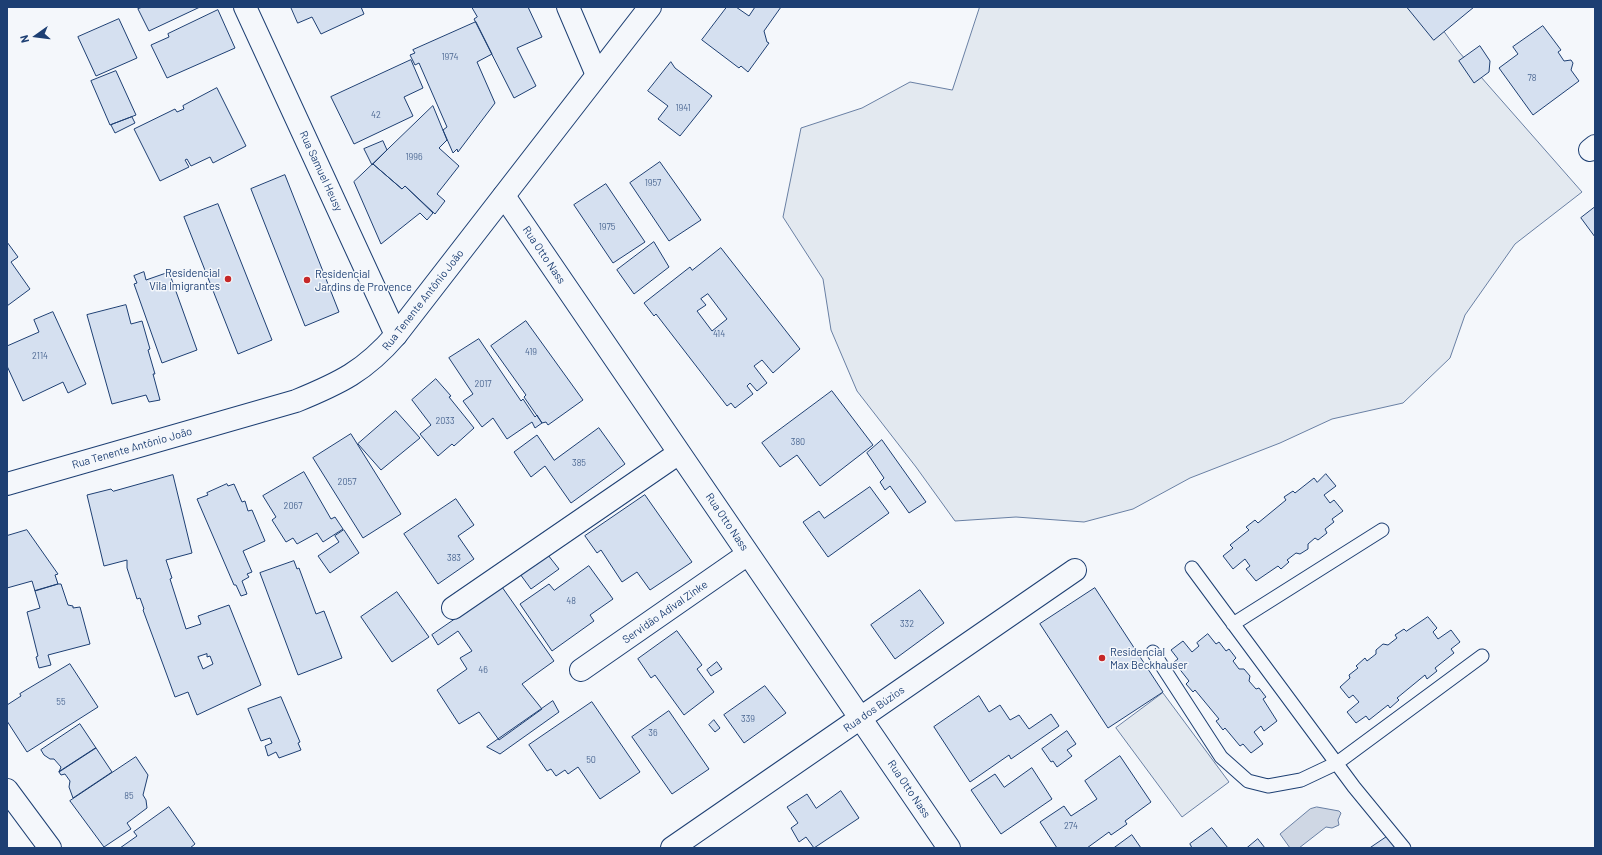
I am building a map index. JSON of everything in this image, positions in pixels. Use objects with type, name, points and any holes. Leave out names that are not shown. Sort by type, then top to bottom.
[{"type":"street","name":"Rua Samuel Heusy","points":[[246,7],[396,335]]},
{"type":"street","points":[[568,7],[597,75]]},
{"type":"street","name":"Rua Tenente Antônio João","points":[[9,481],[296,401],[330,387],[359,371],[379,354],[396,335],[650,7]]},
{"type":"street","name":"Rua Otto Nass","points":[[504,196],[950,848]]},
{"type":"street","points":[[453,608],[680,453]]},
{"type":"street","name":"Servidão Adival Zinke","points":[[581,670],[748,554]]},
{"type":"street","name":"Rua dos Búzios","points":[[672,848],[1076,570]]},
{"type":"street","points":[[7,790],[50,848]]},
{"type":"lane","points":[[1233,624],[1382,530]]},
{"type":"lane","points":[[1192,568],[1337,764],[1404,848]]},
{"type":"lane","points":[[1153,652],[1221,757],[1248,781],[1268,786],[1294,781],[1337,764],[1482,656]]},
{"type":"shaded area","points":[[980,7],[1426,7],[1459,52],[1582,192],[1515,244],[1465,315],[1450,358],[1403,403],[1332,419],[1280,443],[1190,478],[1133,509],[1084,522],[1016,517],[955,521],[916,467],[857,391],[831,330],[823,279],[783,217],[801,128],[862,108],[910,82],[952,90]]},
{"type":"shaded area","points":[[1163,693],[1229,782],[1182,817],[1116,728]]},
{"type":"shaded area","points":[[1317,807],[1339,811],[1341,813],[1338,820],[1339,825],[1332,828],[1326,827],[1299,848],[1290,848],[1280,834],[1310,809]]},
{"type":"building","points":[[143,7],[200,7],[149,31],[138,9]]},
{"type":"building","points":[[291,7],[361,7],[364,14],[321,34],[312,17],[298,23]]},
{"type":"building","points":[[472,7],[528,7],[542,37],[517,48],[536,86],[514,98],[474,19],[477,17]]},
{"type":"building","points":[[727,7],[736,7],[749,16],[755,7],[781,7],[764,31],[767,42],[769,43],[748,72],[741,66],[739,68],[702,40]]},
{"type":"building","points":[[1407,7],[1474,7],[1434,40]]},
{"type":"building","points":[[218,10],[235,48],[167,78],[151,45],[169,37],[168,34]]},
{"type":"building","points":[[119,19],[137,58],[96,76],[78,37]]},
{"type":"building","points":[[476,22],[492,54],[477,62],[495,103],[458,152],[457,149],[453,153],[443,130],[447,127],[419,63],[415,65],[410,55],[415,53],[413,50]]},
{"type":"building","points":[[1543,26],[1561,50],[1558,52],[1564,61],[1571,60],[1573,63],[1571,70],[1579,81],[1533,115],[1499,68],[1518,54],[1513,47]]},
{"type":"building","points":[[1480,46],[1490,61],[1489,72],[1474,83],[1459,61]]},
{"type":"building","points":[[411,60],[423,88],[404,97],[413,116],[354,144],[331,97]]},
{"type":"building","points":[[671,62],[675,68],[712,96],[680,136],[658,119],[668,106],[648,91]]},
{"type":"building","points":[[116,71],[136,115],[110,125],[91,81]]},
{"type":"building","points":[[217,88],[246,146],[213,163],[210,157],[191,166],[187,159],[185,160],[189,167],[160,181],[134,129],[175,109],[177,112],[184,109],[183,106]]},
{"type":"building","points":[[433,106],[447,140],[439,148],[459,166],[437,194],[445,201],[435,214],[405,186],[402,189],[373,164]]},
{"type":"building","points":[[132,117],[135,123],[115,133],[111,125]]},
{"type":"building","points":[[383,141],[387,150],[372,165],[364,149]]},
{"type":"building","points":[[660,162],[701,220],[669,241],[630,183]]},
{"type":"building","points":[[373,164],[402,189],[405,186],[433,213],[427,220],[420,213],[381,244],[354,182]]},
{"type":"building","name":"Residencial Jardins de Provence","points":[[285,175],[339,312],[305,326],[251,189]]},
{"type":"building","points":[[606,184],[645,242],[613,263],[574,205]]},
{"type":"building","name":"Residencial Vila Imigrantes","points":[[218,204],[272,340],[238,354],[184,217]]},
{"type":"building","points":[[1595,207],[1595,237],[1581,218]]},
{"type":"building","points":[[7,242],[18,257],[11,262],[30,289],[7,306]]},
{"type":"building","points":[[654,242],[669,267],[634,294],[617,270]]},
{"type":"building","points":[[721,248],[800,349],[773,373],[762,360],[754,366],[767,383],[757,391],[750,383],[747,386],[753,394],[735,408],[731,403],[727,406],[656,314],[654,316],[644,303],[690,267],[692,270]],"holes":[[[708,294],[727,319],[712,331],[697,311],[706,305],[701,299]]]},
{"type":"building","points":[[144,272],[146,280],[169,272],[197,350],[162,363],[134,284],[137,283],[134,276]]},
{"type":"building","points":[[126,305],[131,324],[142,321],[150,349],[148,350],[155,374],[153,374],[160,400],[149,402],[146,395],[112,404],[87,315]]},
{"type":"building","points":[[53,312],[86,384],[68,393],[63,382],[23,401],[7,366],[7,346],[39,332],[34,320]]},
{"type":"building","points":[[526,321],[583,400],[548,425],[546,422],[542,423],[524,397],[526,395],[491,346]]},
{"type":"building","points":[[479,339],[521,401],[523,399],[535,417],[537,415],[542,423],[535,428],[532,422],[507,439],[493,418],[482,427],[463,401],[473,394],[449,358]]},
{"type":"building","points":[[436,379],[451,396],[449,397],[474,428],[454,446],[452,444],[438,456],[420,434],[431,425],[412,400]]},
{"type":"building","points":[[832,391],[873,445],[820,486],[797,455],[780,467],[762,443]]},
{"type":"building","points":[[396,411],[420,438],[381,470],[358,444]]},
{"type":"building","points":[[599,428],[625,464],[571,503],[545,466],[531,477],[514,452],[537,435],[554,460]]},
{"type":"building","points":[[351,434],[401,514],[363,538],[313,458]]},
{"type":"building","points":[[882,440],[926,502],[909,513],[890,486],[885,490],[880,482],[884,478],[867,453]]},
{"type":"building","points":[[304,472],[331,519],[335,517],[343,529],[323,542],[317,533],[297,544],[293,538],[286,542],[272,520],[276,517],[263,496]]},
{"type":"building","points":[[1326,474],[1336,486],[1324,495],[1330,503],[1334,500],[1343,511],[1332,519],[1334,522],[1325,529],[1327,533],[1318,540],[1315,538],[1308,544],[1308,549],[1300,554],[1296,553],[1287,560],[1289,562],[1281,569],[1278,566],[1256,581],[1246,569],[1250,566],[1245,559],[1233,569],[1223,556],[1233,548],[1230,545],[1249,530],[1246,527],[1255,520],[1258,523],[1286,500],[1284,497],[1293,491],[1295,493],[1314,478],[1317,482]]},
{"type":"building","points":[[173,475],[192,553],[166,560],[172,578],[170,579],[186,629],[201,624],[198,616],[229,605],[261,685],[197,715],[188,692],[175,697],[140,598],[137,599],[127,568],[127,560],[104,566],[87,495],[111,489],[113,491]],"holes":[[[207,654],[207,657],[210,656],[213,664],[203,669],[198,657]]]},
{"type":"building","points":[[227,484],[228,486],[234,484],[242,502],[245,501],[248,511],[252,510],[265,541],[243,551],[252,572],[247,574],[249,577],[242,581],[247,594],[241,596],[236,585],[234,585],[197,499],[208,495],[207,493]]},
{"type":"building","points":[[870,487],[889,513],[828,557],[803,522],[819,511],[824,518]]},
{"type":"building","points":[[645,495],[692,562],[650,590],[637,572],[622,582],[601,550],[597,553],[585,536]]},
{"type":"building","points":[[456,499],[474,525],[458,536],[474,559],[438,584],[404,534]]},
{"type":"building","points":[[27,530],[58,574],[55,575],[58,584],[35,591],[32,581],[7,588],[7,536]]},
{"type":"building","points":[[344,530],[359,553],[330,573],[318,556],[339,542],[335,536]]},
{"type":"building","points":[[548,555],[559,569],[531,589],[520,574]]},
{"type":"building","points":[[294,561],[297,569],[299,568],[316,614],[324,611],[342,658],[298,675],[260,573]]},
{"type":"building","points":[[589,566],[613,599],[590,615],[594,621],[552,651],[520,604],[549,584],[554,590]]},
{"type":"building","points":[[61,584],[68,605],[73,606],[73,608],[80,607],[90,644],[48,655],[51,665],[39,668],[36,657],[38,656],[27,612],[40,608],[35,591]]},
{"type":"building","points":[[502,587],[554,661],[522,684],[542,709],[499,740],[479,712],[459,724],[437,690],[467,669],[460,658],[472,651],[458,631],[438,645],[432,635]]},
{"type":"building","name":"Residencial Max Beckhauser","points":[[1095,588],[1163,692],[1108,728],[1040,624]]},
{"type":"building","points":[[920,590],[944,623],[895,659],[871,625]]},
{"type":"building","points":[[397,592],[429,637],[392,662],[361,617]]},
{"type":"building","points":[[1428,617],[1437,628],[1433,632],[1438,639],[1451,630],[1460,642],[1451,649],[1454,653],[1435,668],[1437,671],[1427,679],[1425,675],[1397,698],[1399,700],[1390,708],[1388,705],[1369,720],[1366,716],[1356,723],[1347,712],[1359,702],[1353,695],[1349,698],[1340,687],[1350,678],[1349,675],[1358,668],[1356,666],[1365,658],[1367,661],[1376,654],[1376,650],[1383,644],[1388,645],[1397,638],[1395,635],[1404,629],[1406,631]]},
{"type":"building","points":[[677,631],[702,665],[697,669],[714,692],[684,715],[655,675],[651,678],[638,659]]},
{"type":"building","points":[[1208,634],[1216,644],[1219,642],[1226,651],[1229,649],[1236,658],[1233,661],[1239,669],[1244,669],[1250,676],[1249,681],[1256,689],[1259,688],[1266,697],[1263,699],[1277,721],[1264,731],[1261,726],[1254,732],[1263,744],[1251,753],[1243,744],[1240,746],[1225,728],[1223,730],[1216,721],[1219,719],[1195,690],[1193,692],[1186,684],[1189,681],[1174,662],[1178,659],[1171,650],[1183,641],[1192,652],[1199,646],[1197,643]]},
{"type":"building","points":[[717,662],[722,669],[711,676],[707,670]]},
{"type":"building","points":[[70,664],[98,707],[27,752],[7,721],[7,705],[21,696],[20,694]]},
{"type":"building","points":[[765,686],[786,713],[744,743],[724,715]]},
{"type":"building","points":[[979,696],[989,712],[1000,705],[1010,720],[1019,715],[1029,729],[1051,714],[1059,726],[1011,759],[1009,755],[970,782],[934,727]]},
{"type":"building","points":[[281,697],[300,742],[298,743],[301,750],[279,758],[276,752],[268,756],[265,746],[272,743],[270,738],[261,741],[248,709]]},
{"type":"building","points":[[553,701],[559,712],[500,754],[487,747]]},
{"type":"building","points":[[592,702],[640,772],[600,799],[578,767],[568,774],[565,770],[556,776],[551,769],[547,771],[529,745]]},
{"type":"building","points":[[669,711],[709,769],[672,794],[632,737]]},
{"type":"building","points":[[714,720],[720,728],[715,732],[709,725]]},
{"type":"building","points":[[80,724],[96,748],[59,772],[61,767],[54,759],[50,759],[44,755],[41,750]]},
{"type":"building","points":[[1067,731],[1076,744],[1067,750],[1072,756],[1057,767],[1053,761],[1051,762],[1042,749]]},
{"type":"building","points":[[96,748],[112,772],[73,798],[69,787],[70,781],[65,774],[61,775],[59,772]]},
{"type":"building","points":[[1120,756],[1151,802],[1125,821],[1127,824],[1111,835],[1109,832],[1087,848],[1057,848],[1040,822],[1064,806],[1071,816],[1097,799],[1085,781]]},
{"type":"building","points":[[136,757],[148,775],[143,795],[146,800],[147,808],[127,823],[131,829],[104,847],[70,801]]},
{"type":"building","points":[[1032,768],[1052,799],[1001,834],[971,790],[995,774],[1004,787]]},
{"type":"building","points":[[841,791],[859,818],[814,848],[806,837],[799,842],[791,828],[798,823],[787,807],[807,794],[816,808]]},
{"type":"building","points":[[169,807],[195,844],[190,848],[120,848],[137,836],[134,832]]},
{"type":"building","points":[[1212,828],[1228,848],[1192,848],[1190,844]]},
{"type":"building","points":[[1132,835],[1141,848],[1114,848]]},
{"type":"building","points":[[1388,836],[1397,848],[1370,848]]},
{"type":"building","points":[[1258,839],[1265,848],[1247,848]]},
{"type":"place","name":"Residencial Vila Imigrantes","points":[[228,279]]},
{"type":"place","name":"Residencial Jardins de Provence","points":[[307,280]]},
{"type":"place","name":"Residencial Max Beckhauser","points":[[1102,658]]}]
